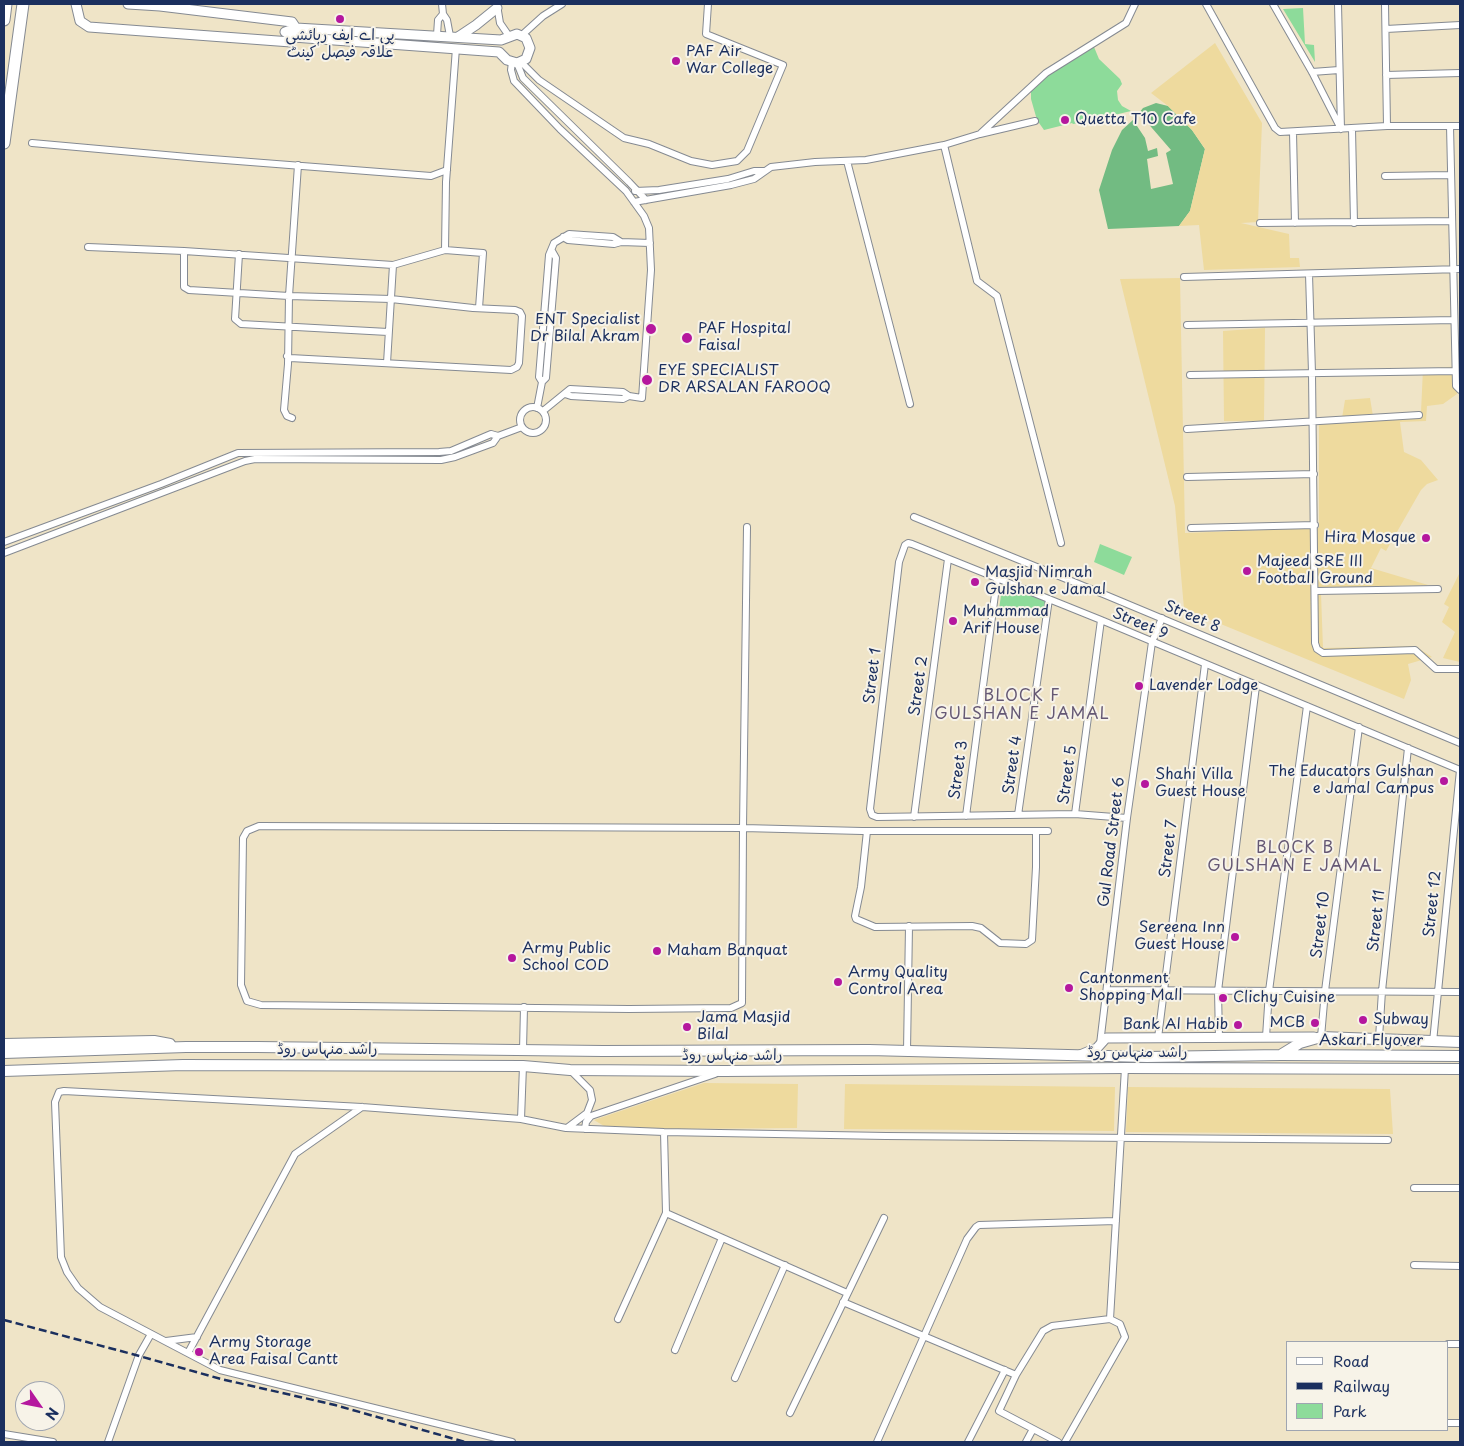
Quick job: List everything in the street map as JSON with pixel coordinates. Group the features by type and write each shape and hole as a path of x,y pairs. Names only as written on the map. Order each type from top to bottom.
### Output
{"highway":[{"path":"4,20 6,4"},
{"path":"4,143 23,4"}],"main road":[{"path":"1281,1055 1300,1043 1320,1037 1460,1042"},
{"path":"4,1044 154,1040 186,1047"},
{"name":"راشد منہاس روڈ","path":"4,1053 186,1047 907,1051 1147,1057 1281,1055"},
{"name":"Askari Flyover","path":"1281,1055 1460,1056"},
{"path":"1211,1056 1212,1060 1216,1062 1255,1064 1271,1069"},
{"path":"1147,1057 1196,1063 1203,1068"},
{"name":"راشد منہاس روڈ","path":"4,1071 183,1065 523,1066 570,1070 724,1071 1125,1068 1460,1070"}],"street":[{"path":"76,4 80,21 88,27 291,42 295,32 292,22 160,5 128,4"},
{"path":"442,4 443,14 454,36"},
{"path":"522,35 543,16 562,4"},
{"path":"295,32 406,45 499,52 517,62 539,80 624,138 649,144 691,161 712,165 738,161 747,151 783,65 706,34 708,4"},
{"path":"980,134 1046,73 1126,23 1135,4"},
{"path":"1206,4 1275,128 1280,132 1387,126 1460,126"},
{"path":"1273,4 1312,72 1340,129"},
{"path":"1338,4 1340,129"},
{"path":"1386,4 1387,126"},
{"path":"454,36 476,25 497,6"},
{"path":"497,6 500,23 509,36"},
{"path":"437,35 438,20 443,14"},
{"path":"1386,29 1460,25"},
{"path":"295,32 437,35 500,40 517,34 522,35 526,38 530,48 528,55 517,62 511,70 514,81 560,129 626,191 647,222 651,270 642,398 629,396 623,399 565,394 540,409"},
{"path":"406,34 406,45"},
{"path":"444,250 447,170 456,48"},
{"path":"517,62 523,78 646,200"},
{"path":"1312,72 1339,70"},
{"path":"1386,75 1460,73"},
{"path":"634,202 754,180 771,167 815,162 866,160 944,145 1034,121"},
{"path":"1450,126 1456,386 1460,390"},
{"path":"1352,128 1354,223"},
{"path":"1293,132 1295,223"},
{"path":"32,143 431,176 447,170"},
{"path":"944,145 977,281 997,296 1061,543"},
{"path":"847,161 910,404"},
{"path":"292,418 287,416 284,410 291,257 298,165"},
{"path":"626,191 669,189 728,180 764,171"},
{"path":"1385,176 1450,175"},
{"path":"1260,223 1452,221"},
{"path":"540,409 542,382 546,378 556,258 552,251 554,243 563,237 568,240 614,244 621,242 650,243"},
{"path":"88,247 184,250 393,265 444,250 482,253 479,308"},
{"path":"184,250 184,287 189,290 289,296 390,299 515,310 520,312 522,320 519,363 515,369 511,370 290,358 287,356"},
{"path":"239,254 236,321 241,324 388,332"},
{"path":"386,363 393,265"},
{"path":"1184,277 1460,270"},
{"path":"1309,274 1315,525 1315,643 1317,649 1323,653 1415,650 1436,669 1460,669"},
{"path":"1187,325 1454,320"},
{"path":"1190,375 1456,372"},
{"path":"531,407 540,409 546,416 546,423 543,428 538,432 526,431 522,427 520,420 522,414 531,407"},
{"path":"1187,429 1419,416"},
{"path":"4,542 245,461 255,459 441,460 493,443 498,436 522,427"},
{"path":"1187,477 1314,474"},
{"path":"4,553 162,488"},
{"name":"Street 8","path":"914,517 1460,742"},
{"path":"1191,528 1315,525"},
{"path":"747,527 743,828 742,1003 731,1008 261,1005 247,1001 241,985 243,838 247,831 259,826 743,828 1048,832"},
{"name":"Street 9","path":"908,543 1101,620 1256,686 1460,769"},
{"name":"Street 1","path":"908,543 905,545 900,562 870,809 872,815 877,817 914,817"},
{"name":"Street 2","path":"914,817 948,559"},
{"name":"Street 3","path":"966,816 997,579"},
{"path":"1316,591 1438,589"},
{"name":"Street 4","path":"1018,815 1049,599"},
{"name":"Gul Road Street 6","path":"1100,1045 1127,818 1152,642 1162,618"},
{"name":"Street 5","path":"1075,814 1101,620"},
{"name":"Street 7","path":"1158,1038 1205,664"},
{"path":"1219,1038 1218,991 1256,686"},
{"path":"1266,1037 1270,991 1307,706"},
{"name":"Street 10","path":"1320,1037 1359,727"},
{"name":"Street 11","path":"1379,1038 1382,991 1408,748"},
{"name":"Street 12","path":"1433,1042 1460,769"},
{"path":"914,817 1075,814 1127,818"},
{"path":"1454,826 1460,831"},
{"path":"867,831 862,886 855,916 856,919 875,927 972,926 981,928 1000,943 1026,944 1032,940 1036,832"},
{"path":"907,1051 909,926"},
{"path":"1107,990 1460,992"},
{"path":"523,1050 524,1007"},
{"path":"1080,1055 1100,1045 1106,1038 1320,1037"},
{"path":"521,1119 523,1066"},
{"path":"1110,1319 1125,1068"},
{"path":"566,1128 587,1113 592,1100 590,1090 570,1070"},
{"path":"585,1129 586,1122 591,1116 724,1071"},
{"path":"512,1442 220,1370 100,1307 78,1288 67,1272 61,1256 55,1102 59,1092 64,1090 362,1107 521,1119 566,1128 664,1132 1388,1140"},
{"path":"188,1353 295,1154 362,1107"},
{"path":"618,1319 666,1213 664,1132"},
{"path":"1414,1188 1460,1188"},
{"path":"666,1213 847,1293"},
{"path":"790,1414 884,1218"},
{"path":"877,1442 972,1231 979,1225 1116,1221"},
{"path":"675,1350 722,1238"},
{"path":"1414,1265 1460,1266"},
{"path":"735,1378 785,1266"},
{"path":"843,1302 1016,1375"},
{"path":"1058,1442 999,1411 1016,1375 1043,1330 1052,1326 1110,1319 1120,1324 1125,1337 1065,1442"},
{"path":"108,1442 139,1355 151,1334"},
{"path":"165,1341 197,1337"},
{"path":"968,1442 1005,1370"},
{"path":"1026,1442 1033,1429"},
{"path":"4,1434 53,1442"}],"green space":[{"path":"1303,8 1305,44 1314,45 1315,62 1283,9"},
{"path":"1094,47 1099,59 1120,79 1122,84 1117,91 1118,100 1122,106 1131,111 1110,116 1100,115 1095,121 1072,123 1044,130 1037,120 1031,99 1031,90 1047,76"},
{"path":"1156,103 1168,106 1192,130 1205,149 1190,211 1179,226 1108,229 1099,190 1112,150 1122,130 1133,120 1145,138 1148,151 1157,148 1158,156 1147,159 1151,189 1173,184 1166,153 1171,150 1139,113 1143,108"},
{"path":"1100,544 1132,557 1124,575 1094,562"},
{"path":"1003,582 1049,599 1046,619 999,609"}],"sand":[{"path":"1215,43 1262,123 1258,222 1241,223 1289,234 1290,258 1299,258 1300,267 1204,270 1199,225 1179,226 1190,211 1205,149 1192,130 1168,106 1151,93"},
{"path":"1180,278 1185,533 1319,528 1319,417 1342,418 1345,400 1370,398 1373,416 1421,412 1423,369 1460,366 1460,388 1457,394 1443,404 1427,406 1426,421 1400,422 1404,452 1421,460 1438,480 1427,484 1421,490 1386,551 1381,548 1371,568 1428,585 1350,587 1321,594 1323,648 1415,646 1432,657 1408,664 1411,680 1404,699 1184,609 1175,506 1120,279"},
{"path":"1265,328 1264,421 1224,421 1223,331"},
{"path":"1460,572 1460,662 1443,658 1455,632 1442,622 1449,607 1444,604"},
{"path":"704,1083 798,1084 797,1128 659,1129 604,1126 594,1120"},
{"path":"845,1084 1115,1087 1114,1131 844,1129"},
{"path":"1128,1087 1390,1089 1393,1134 1126,1132"}],"railway":[{"path":"4,1320 221,1379 335,1405 465,1442"}],"place":[{"name":"پی اے ایف رہائشی علاقہ فیصل کینٹ","path":"340,19"},
{"name":"PAF Air War College","path":"676,61"},
{"name":"Quetta T10 Cafe","path":"1065,120"},
{"name":"ENT Specialist Dr Bilal Akram","path":"651,329"},
{"name":"PAF Hospital Faisal","path":"687,338"},
{"name":"EYE SPECIALIST DR ARSALAN FAROOQ","path":"647,380"},
{"name":"Hira Mosque","path":"1426,538"},
{"name":"Majeed SRE III Football Ground","path":"1247,571"},
{"name":"Masjid Nimrah Gulshan e Jamal","path":"975,582"},
{"name":"Muhammad Arif House","path":"953,621"},
{"name":"Lavender Lodge","path":"1139,686"},
{"name":"The Educators Gulshan e Jamal Campus","path":"1444,781"},
{"name":"Shahi Villa Guest House","path":"1145,784"},
{"name":"Sereena Inn Guest House","path":"1235,937"},
{"name":"Maham Banquat","path":"657,951"},
{"name":"Army Public School COD","path":"512,958"},
{"name":"Army Quality Control Area","path":"838,982"},
{"name":"Cantonment Shopping Mall","path":"1069,988"},
{"name":"Clichy Cuisine","path":"1223,998"},
{"name":"Subway","path":"1363,1020"},
{"name":"MCB","path":"1315,1023"},
{"name":"Bank Al Habib","path":"1238,1025"},
{"name":"Jama Masjid Bilal","path":"687,1027"},
{"name":"Army Storage Area Faisal Cantt","path":"199,1352"}],"district":[{"name":"BLOCK F GULSHAN E JAMAL","path":"1022,706"},
{"name":"BLOCK B GULSHAN E JAMAL","path":"1295,858"}]}
